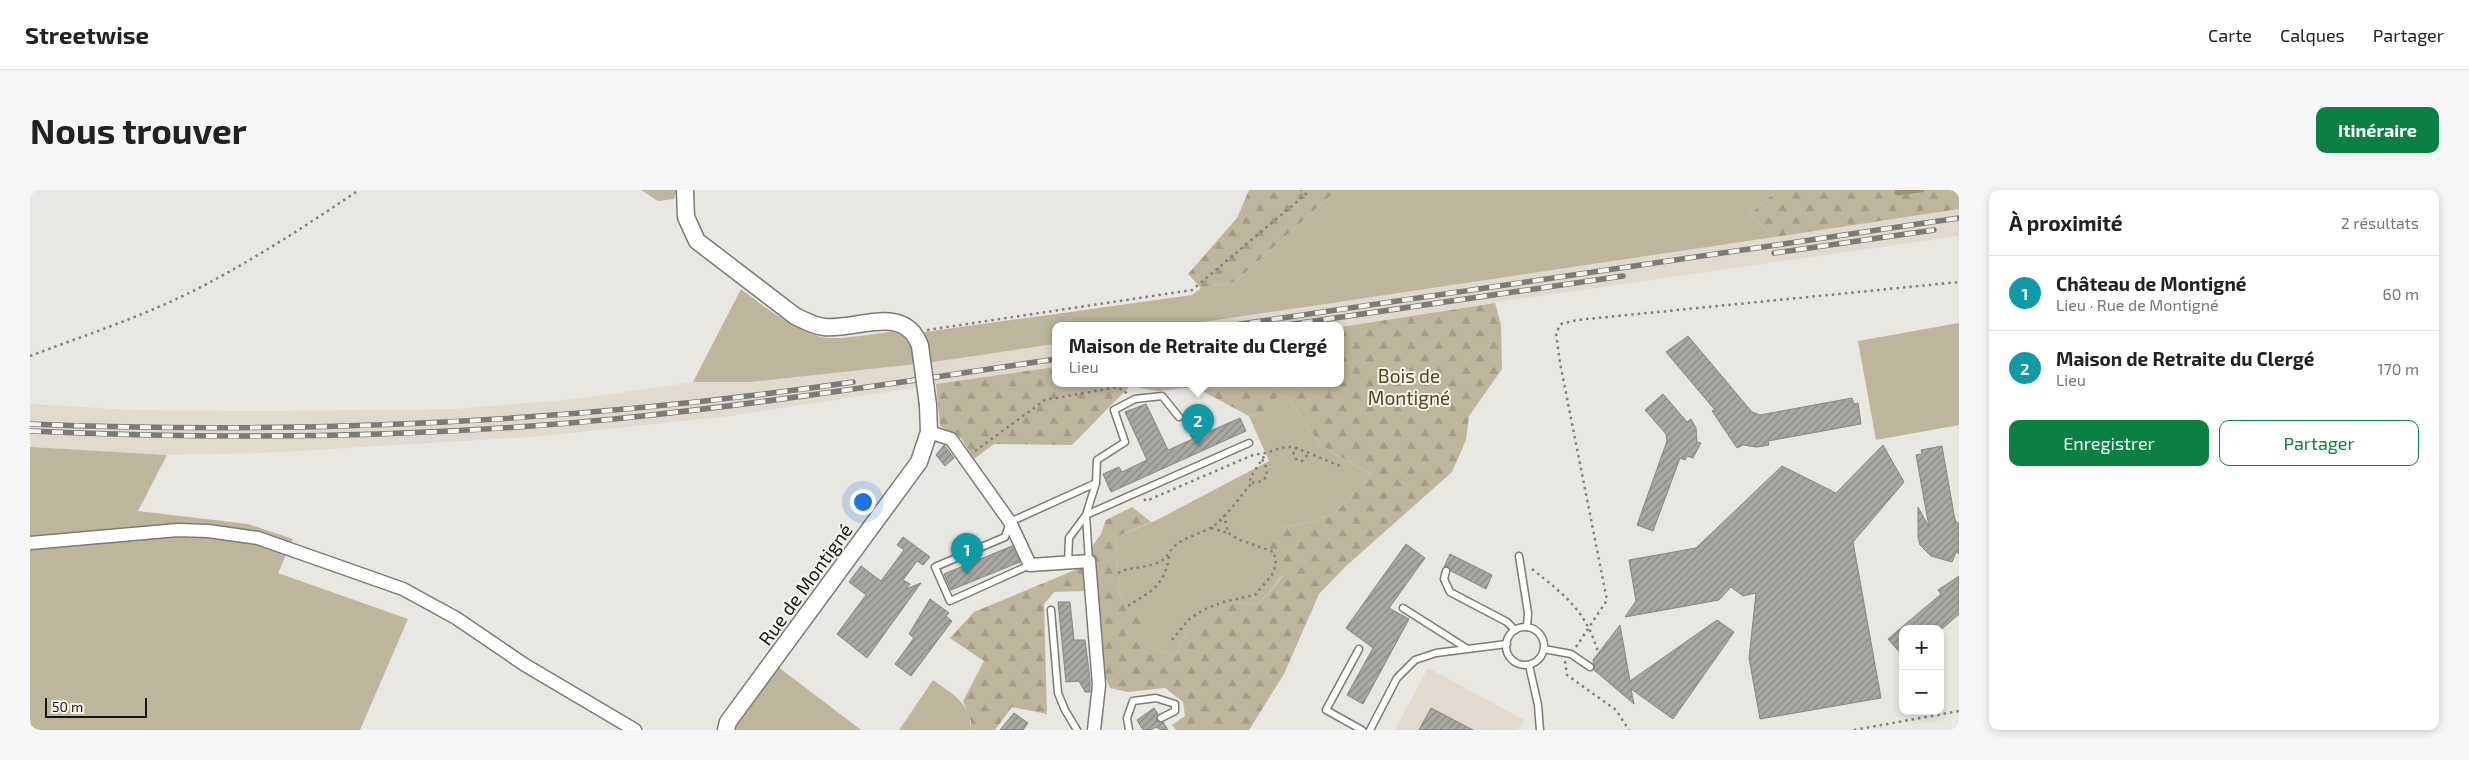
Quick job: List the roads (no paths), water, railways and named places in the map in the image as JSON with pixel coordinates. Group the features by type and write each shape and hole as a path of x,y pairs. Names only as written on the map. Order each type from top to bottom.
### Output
{"street":[{"name":"Rue de Montigné","path":"686,190 686,217 697,241 795,316 824,327 903,323 917,339 928,405 929,432 919,462 728,722 726,730"},
{"path":"929,432 951,439 1010,522 1030,565 1089,561 1099,685 1094,730"},
{"path":"30,543 178,530 258,538 403,589 456,618 525,666 635,730"}],"lane":[{"path":"1068,563 1068,538 1086,515 1096,483 1097,460 1125,442 1114,410 1135,399 1162,396 1179,417"},
{"path":"1086,515 1249,443"},
{"path":"1030,565 950,601 936,567 1005,537 1010,522 1096,483"},
{"path":"1086,515 1089,561"},
{"path":"1519,556 1528,613 1527,627"},
{"path":"1446,571 1444,579 1450,592 1507,622 1514,630"},
{"path":"1403,608 1466,648"},
{"path":"1051,610 1058,693 1065,710 1077,730"},
{"path":"1527,627 1533,628 1542,637 1544,649 1536,662 1523,665 1512,660 1507,644 1514,630 1527,627"},
{"path":"1370,730 1397,678 1414,660 1436,652 1507,644"},
{"path":"1359,649 1326,710 1362,730"},
{"path":"1544,649 1571,654 1590,667"},
{"path":"1529,664 1538,705 1540,730"},
{"path":"1129,730 1127,718 1133,701 1156,698 1175,704 1175,711 1161,718"}],"waterway":[{"path":"1898,190 1897,193 1922,190"}],"railway":[{"path":"1255,322 1959,218"},
{"path":"1774,253 1934,230"},
{"path":"1307,322 1623,276"},
{"path":"30,431 176,436 322,436 395,434 541,425 614,419 835,392 1052,360"},
{"path":"30,424 237,428 443,422 648,407 751,396 853,382"}],"place":[{"name":"Maison de Retraite du Clergé","path":"1198,445"},
{"name":"Château de Montigné","path":"967,574"}],"park label":[{"name":"Bois de Montigné","path":"1409,386"}]}
